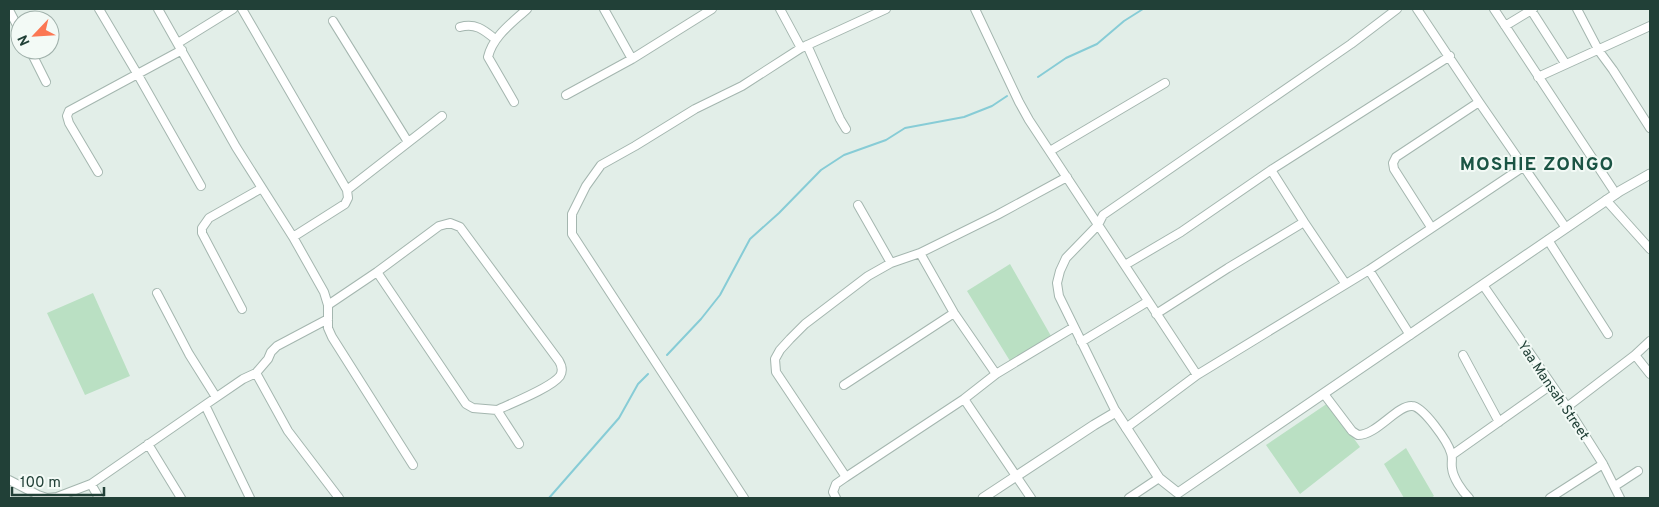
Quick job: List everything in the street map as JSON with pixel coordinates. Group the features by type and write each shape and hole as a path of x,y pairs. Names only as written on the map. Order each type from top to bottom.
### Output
{"street":[{"path":"99,9 201,186"},
{"path":"158,9 236,147 293,237 324,292 328,305 328,328 332,337 413,465"},
{"path":"98,172 69,123 67,116 69,111 138,75 233,9"},
{"path":"242,9 347,190 348,198 345,204 293,237"},
{"path":"514,102 488,56 495,39 527,9"},
{"path":"604,9 632,59"},
{"path":"566,94 632,59 712,9"},
{"path":"780,9 804,47 846,129"},
{"path":"744,498 572,234 572,214 586,186 601,165 695,110 742,86 804,47 886,9"},
{"path":"975,9 1019,102 1147,302 1197,375"},
{"path":"1397,9 1351,44 1103,215 1098,225 1066,258 1058,277 1059,296 1081,342 1126,428 1159,478 1180,496 1324,394 1606,200 1650,174"},
{"path":"1417,9 1566,228"},
{"path":"1494,9 1616,194"},
{"path":"1505,26 1532,9 1565,63"},
{"path":"1577,9 1599,51 1650,128"},
{"path":"333,21 408,142"},
{"path":"460,27 468,25 479,27 495,39"},
{"path":"1538,77 1565,63 1599,51 1650,26"},
{"path":"1125,265 1181,232 1271,170 1450,56"},
{"path":"35,60 46,82"},
{"path":"1050,151 1165,83"},
{"path":"1431,227 1394,169 1393,163 1396,156 1479,102"},
{"path":"347,190 442,116"},
{"path":"1126,428 1197,375 1368,270 1523,167"},
{"path":"1271,170 1345,283"},
{"path":"846,477 776,372 775,359 780,350 805,324 868,276 891,262 920,252 997,215 1067,177"},
{"path":"242,309 202,233 202,228 209,218 262,188"},
{"path":"1606,200 1650,249"},
{"path":"858,205 891,262"},
{"path":"1156,314 1304,222"},
{"path":"328,305 377,272 439,226 450,223 460,227 559,361 562,366 560,376 522,399 497,410 473,408 466,404 377,272"},
{"path":"1548,240 1608,334"},
{"path":"920,252 954,313 996,374"},
{"path":"1368,270 1410,335"},
{"name":"Yaa Mansah Street","path":"1484,285 1567,407 1603,464 1620,498"},
{"path":"157,293 189,354 216,398"},
{"path":"1081,342 1147,302"},
{"path":"844,385 954,313"},
{"path":"9,480 47,498 57,497 91,484 204,405 256,372 277,346 328,319"},
{"path":"836,498 833,492 836,484 964,400 996,374 1074,327"},
{"path":"1567,407 1635,355 1650,341"},
{"path":"1635,355 1650,374"},
{"path":"1463,356 1499,422"},
{"path":"256,372 288,432 339,498"},
{"path":"1452,454 1551,385"},
{"path":"1324,394 1352,431 1358,435 1370,432 1405,408 1412,406 1419,408 1438,431 1452,454 1452,469 1467,498"},
{"path":"964,400 1031,498"},
{"path":"204,405 250,498"},
{"path":"497,410 518,444"},
{"path":"983,498 1116,412"},
{"path":"148,444 180,498"},
{"path":"1550,498 1603,464"},
{"path":"1614,486 1638,471"},
{"path":"1129,498 1159,478"},
{"path":"91,484 99,498"}],"green space":[{"path":"1010,264 1051,336 1010,361 967,291"},
{"path":"93,293 130,376 85,395 47,313"},
{"path":"1328,403 1360,447 1300,494 1266,445"},
{"path":"1406,448 1434,496 1431,498 1404,498 1384,464"}],"waterway":[{"path":"1038,77 1066,58 1097,44 1124,21 1143,9"},
{"path":"667,355 701,319 720,295 750,239 779,213 821,170 844,155 886,140 905,128 964,117 992,106 1007,96"},
{"path":"549,498 619,418 638,384 648,374"}],"district":[{"name":"MOSHIE ZONGO","path":"1537,163"}]}
